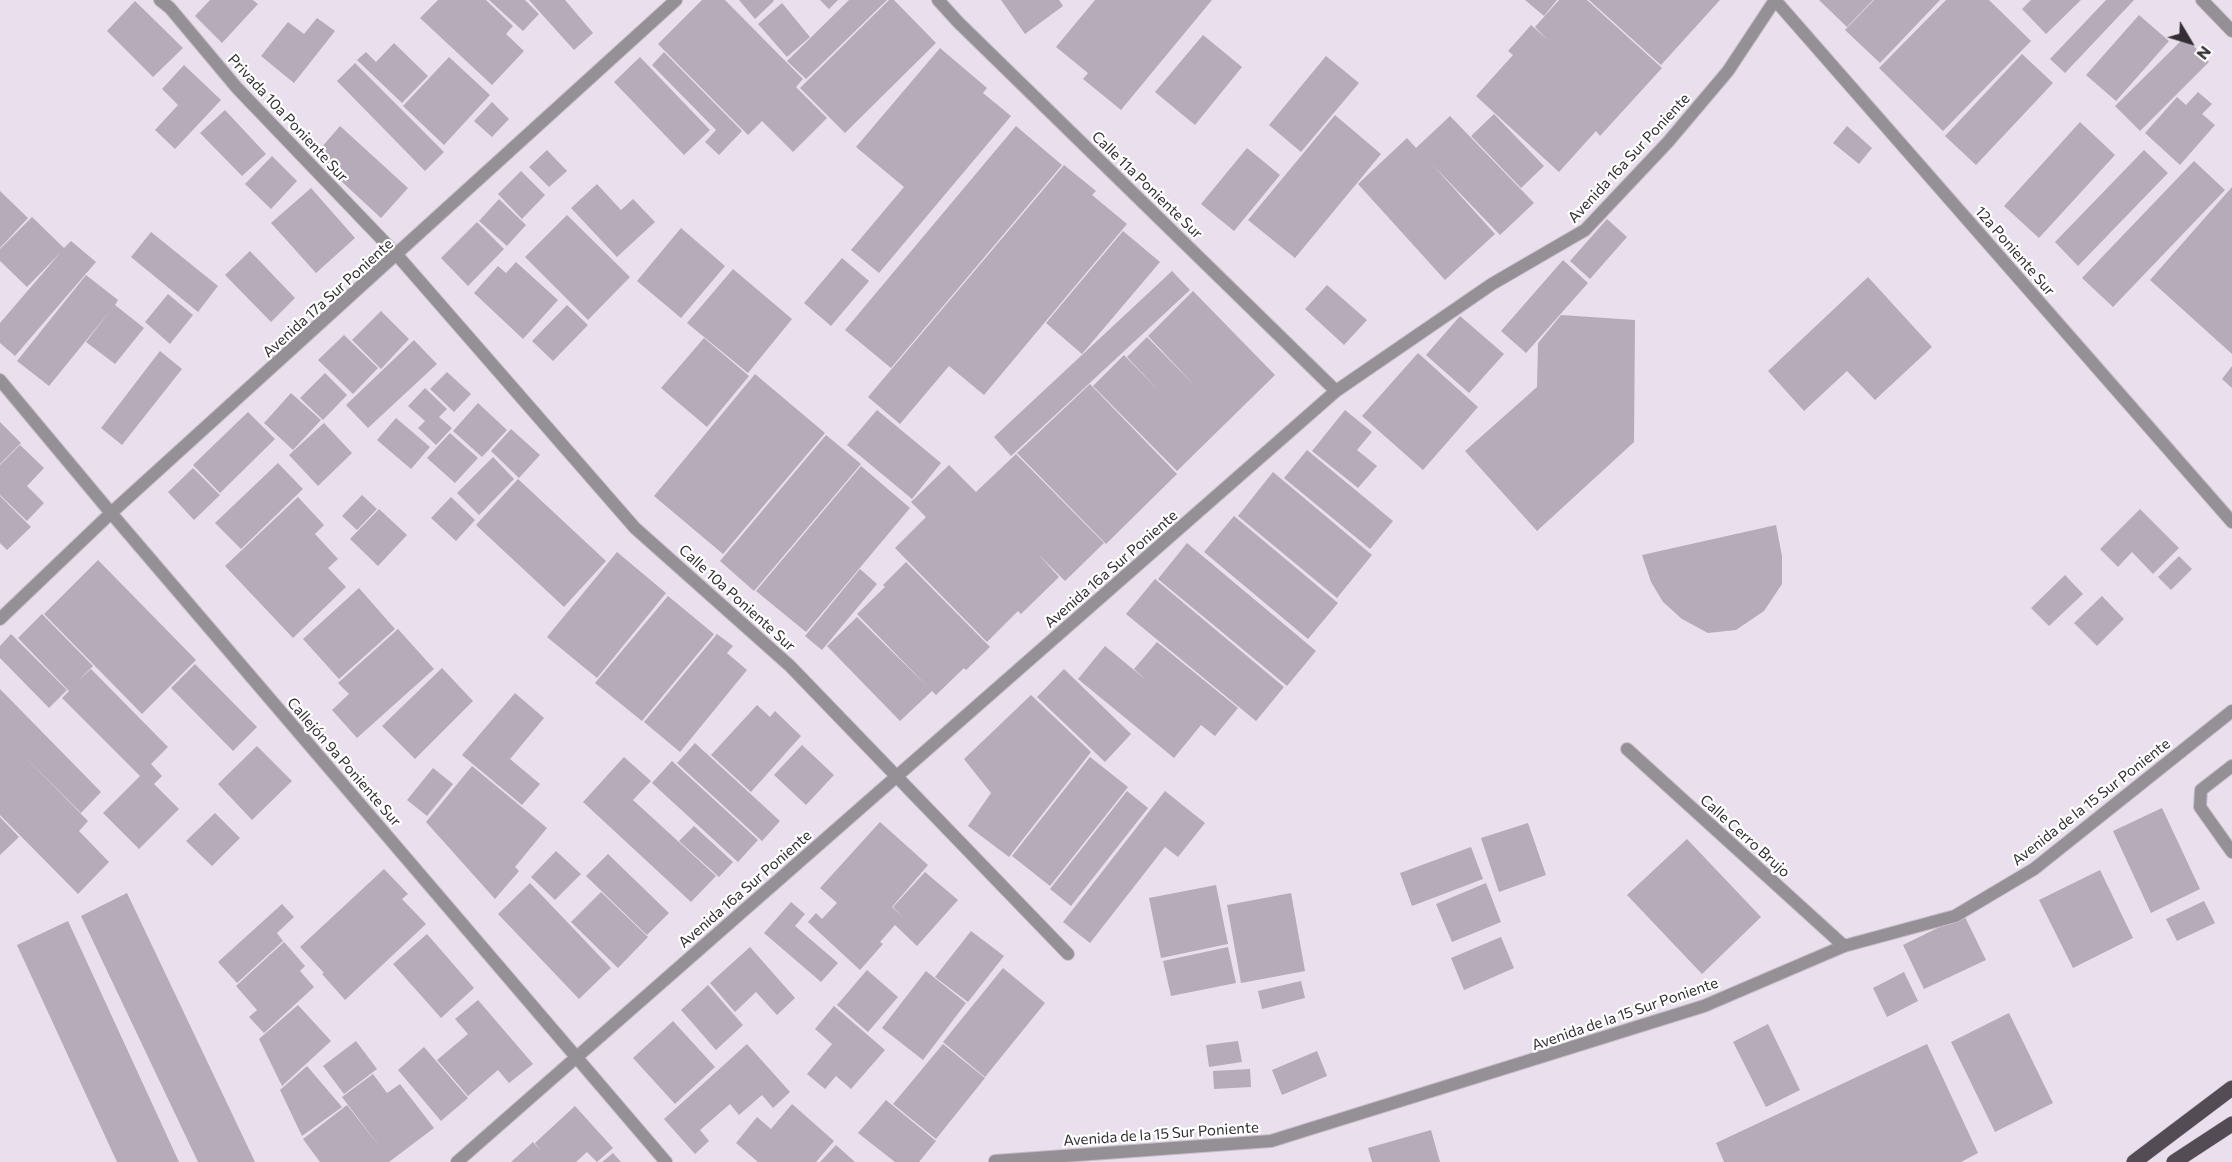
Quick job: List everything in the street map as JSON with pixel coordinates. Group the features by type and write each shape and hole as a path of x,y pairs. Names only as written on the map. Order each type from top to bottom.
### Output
{"main road":[{"path":"2134,1162 2232,1088"},
{"path":"2174,1162 2232,1124"}],"street":[{"name":"Privada 10a Poniente Sur","path":"160,0 170,8 237,88 397,255"},
{"name":"Avenida 17a Sur Poniente","path":"0,619 111,513 676,0"},
{"name":"Calle 11a Poniente Sur","path":"938,0 1336,391"},
{"name":"Avenida 16a Sur Poniente","path":"457,1162 1336,391 1492,284 1585,230 1668,142 1728,71 1775,0"},
{"name":"12a Poniente Sur","path":"1775,0 2232,522"},
{"path":"2202,0 2232,31"},
{"name":"Calle 10a Poniente Sur","path":"397,255 635,528 790,666 1068,954"},
{"name":"Callejón 9a Poniente Sur","path":"0,380 666,1162"},
{"name":"Avenida de la 15 Sur Poniente","path":"995,1161 1271,1141 1704,1006 1844,946 1955,916 2034,869 2232,711"},
{"name":"Calle Cerro Brujo","path":"1627,749 1844,946"},
{"path":"2232,766 2201,790 2200,807 2232,852"}],"building":[{"path":"210,0 253,0 258,4 222,43 195,16"},
{"path":"438,0 486,0 513,26 506,34 524,51 492,85 420,18"},
{"path":"489,0 525,0 539,14 523,31"},
{"path":"529,0 565,0 593,33 574,50"},
{"path":"702,0 725,0 803,79 796,87 827,118 793,152 762,121 748,135 658,44"},
{"path":"739,0 773,0 774,1 755,19"},
{"path":"820,0 838,0 829,9"},
{"path":"849,0 887,0 806,79 787,61"},
{"path":"889,0 894,0 936,43 845,133 800,88"},
{"path":"1001,0 1059,0 1063,6 1025,34"},
{"path":"1095,0 1212,0 1121,110 1083,79 1088,73 1056,47"},
{"path":"1525,0 1557,0 1544,16"},
{"path":"1559,0 1587,0 1662,68 1600,136 1596,131 1559,172 1476,96 1513,55 1508,51 1531,25 1548,40 1535,27"},
{"path":"1589,0 1720,0 1661,65"},
{"path":"1819,0 1873,0 1847,27"},
{"path":"1874,0 1940,0 1880,63 1845,30"},
{"path":"1946,0 1989,0 2031,41 1943,131 1879,68"},
{"path":"2031,0 2081,0 2046,34 2022,9"},
{"path":"2106,0 2134,0 2065,73 2050,59"},
{"path":"135,1 183,48 153,77 107,31"},
{"path":"782,3 810,37 787,57 758,24"},
{"path":"2139,15 2169,41 2116,101 2086,75"},
{"path":"317,18 335,31 294,83 261,56 288,22 304,34"},
{"path":"1203,35 1242,67 1195,125 1155,92"},
{"path":"2185,37 2209,62 2140,131 2115,106"},
{"path":"394,43 428,76 402,103 357,60 366,52 376,62"},
{"path":"940,48 987,88 983,93 1011,116 879,273 851,250 904,187 856,147"},
{"path":"664,52 742,131 719,155 705,142 716,130 652,65"},
{"path":"2022,54 2053,83 1976,165 1945,136"},
{"path":"1326,56 1359,83 1301,152 1269,125"},
{"path":"449,57 490,95 444,145 403,106"},
{"path":"640,57 710,130 684,155 614,82"},
{"path":"355,63 444,152 425,171 337,81"},
{"path":"184,65 221,100 175,149 155,130 178,105 162,89"},
{"path":"2198,92 2212,104 2202,114 2215,125 2180,165 2145,133 2177,97 2186,105"},
{"path":"492,102 509,119 492,137 474,121"},
{"path":"225,110 266,154 242,176 200,133"},
{"path":"1494,114 1544,166 1521,188 1471,136"},
{"path":"1335,115 1381,154 1295,258 1248,220"},
{"path":"1450,116 1534,203 1500,235 1431,163 1495,234 1445,280 1358,184 1407,138 1416,148"},
{"path":"2080,122 2115,155 2039,238 2004,206"},
{"path":"340,126 408,188 381,218 314,156"},
{"path":"1016,126 1062,165 891,368 845,330"},
{"path":"1847,126 1872,148 1859,164 1833,143"},
{"path":"1247,148 1280,175 1234,231 1201,204"},
{"path":"547,150 567,171 549,187 529,167"},
{"path":"2144,150 2168,173 2078,266 2055,242"},
{"path":"272,156 297,181 271,209 245,184"},
{"path":"2194,161 2225,190 2113,307 2082,278"},
{"path":"1064,165 1096,191 1092,195 1127,224 984,395 949,366 900,424 868,397"},
{"path":"521,171 545,195 522,219 498,194"},
{"path":"597,184 621,210 633,199 655,222 617,257 571,208"},
{"path":"2232,187 2232,354 2150,280"},
{"path":"311,188 355,238 316,273 271,223"},
{"path":"0,191 28,218 0,248"},
{"path":"499,199 526,225 507,246 479,221"},
{"path":"567,215 630,277 588,320 525,257"},
{"path":"32,217 64,248 71,241 96,262 15,356 0,343 0,323 61,252 27,287 0,261 0,249"},
{"path":"1607,219 1627,237 1590,279 1570,261"},
{"path":"477,222 504,249 468,286 441,258"},
{"path":"681,228 725,266 681,318 637,281"},
{"path":"1123,231 1160,262 1082,354 1046,323"},
{"path":"151,232 218,286 198,312 131,257"},
{"path":"250,251 295,298 271,322 225,275"},
{"path":"842,258 869,281 831,326 804,303"},
{"path":"1563,260 1588,283 1526,353 1501,331"},
{"path":"516,262 558,300 523,339 474,293 498,266 506,273"},
{"path":"733,269 792,319 748,373 687,323"},
{"path":"1172,271 1190,290 1011,456 994,437"},
{"path":"86,275 118,300 115,305 144,328 115,364 86,342 110,311 49,386 17,361"},
{"path":"1868,277 1932,347 1875,400 1847,371 1804,411 1768,371"},
{"path":"1327,285 1367,320 1344,345 1305,309"},
{"path":"1193,291 1275,375 1177,471 1093,386 1124,355 1162,394 1127,357 1147,337 1198,389 1148,336"},
{"path":"168,294 193,315 170,344 145,322"},
{"path":"567,305 588,325 553,361 532,341"},
{"path":"381,311 409,339 381,369 352,340"},
{"path":"1561,315 1635,320 1634,442 1537,531 1465,451 1537,387 1538,343"},
{"path":"1460,316 1504,354 1469,393 1426,355"},
{"path":"344,335 378,368 353,394 318,360"},
{"path":"704,338 749,376 707,427 661,388"},
{"path":"414,340 437,364 368,428 346,405"},
{"path":"160,351 182,369 122,445 101,428"},
{"path":"1418,353 1478,407 1423,470 1362,416"},
{"path":"2232,366 2232,388 2222,379"},
{"path":"447,372 471,394 454,412 430,389"},
{"path":"325,373 347,395 323,420 300,398"},
{"path":"755,374 825,433 723,554 654,496"},
{"path":"1090,384 1177,474 1106,544 1017,453"},
{"path":"425,388 447,409 439,417 452,428 436,445 418,428 425,421 408,406"},
{"path":"291,393 321,420 293,450 264,423"},
{"path":"478,403 507,430 482,457 453,431"},
{"path":"877,410 941,463 912,499 847,445"},
{"path":"1345,410 1372,432 1357,450 1377,466 1358,488 1312,451"},
{"path":"248,412 275,439 220,493 193,465"},
{"path":"396,418 430,447 411,469 377,440"},
{"path":"0,422 21,443 0,464"},
{"path":"324,423 352,453 318,486 289,455"},
{"path":"511,429 540,455 519,478 491,451"},
{"path":"450,433 478,458 455,483 427,458"},
{"path":"826,435 861,464 754,591 720,561"},
{"path":"20,445 44,468 27,486 44,503 27,521 0,495 0,465"},
{"path":"1307,450 1393,521 1370,549 1284,478"},
{"path":"1016,454 1104,543 1065,581 1038,554 1059,577 1021,614 1018,611 987,642 895,548 926,517 911,502 949,465 976,492"},
{"path":"493,457 514,479 479,515 457,493"},
{"path":"278,463 303,489 241,549 215,523"},
{"path":"861,466 910,508 806,632 756,591"},
{"path":"193,468 220,495 194,520 168,492"},
{"path":"1273,472 1372,555 1337,598 1238,516"},
{"path":"518,479 606,561 564,607 476,525"},
{"path":"362,495 377,509 357,530 342,516"},
{"path":"0,496 31,527 7,550 0,543"},
{"path":"298,497 324,525 315,534 338,559 328,568 346,587 293,638 225,566"},
{"path":"451,497 475,520 456,541 431,518"},
{"path":"379,509 407,535 378,566 350,539"},
{"path":"2140,509 2179,548 2153,574 2132,552 2118,567 2100,549"},
{"path":"1234,516 1338,603 1308,639 1204,552"},
{"path":"1776,525 1782,556 1782,584 1764,611 1736,630 1708,633 1682,619 1663,602 1651,582 1642,555"},
{"path":"1187,543 1316,651 1287,686 1158,579"},
{"path":"617,552 666,593 597,678 547,637"},
{"path":"2179,556 2192,569 2171,590 2158,577"},
{"path":"98,560 196,660 142,714 44,614"},
{"path":"906,562 990,647 936,695 932,691 900,721 827,646 857,617 927,686 857,614 885,587 883,585"},
{"path":"860,569 877,584 822,650 805,636"},
{"path":"2065,575 2083,594 2049,626 2031,608"},
{"path":"1155,579 1284,687 1256,721 1126,614"},
{"path":"359,588 395,629 339,679 303,639"},
{"path":"668,596 714,634 642,721 595,683"},
{"path":"2102,596 2124,619 2097,646 2074,623"},
{"path":"42,614 93,666 76,683 91,669 168,747 151,764 162,776 154,784 179,809 139,849 103,813 140,776 62,698 69,691 18,638"},
{"path":"398,629 434,669 357,738 332,710 349,694 338,683"},
{"path":"11,634 67,690 49,708 0,658 0,646"},
{"path":"717,634 733,646 727,653 747,670 680,752 644,722"},
{"path":"1157,642 1238,708 1215,736 1201,725 1174,758 1078,679 1105,646 1146,680 1134,669"},
{"path":"195,664 257,727 233,751 171,688"},
{"path":"442,668 473,701 415,759 382,726"},
{"path":"1064,669 1131,734 1105,762 1037,697"},
{"path":"0,689 101,792 81,813 19,751 88,821 79,831 109,862 78,894 0,815"},
{"path":"515,693 544,718 510,759 540,784 522,805 462,755"},
{"path":"1031,695 1091,752 1009,857 968,826 991,793 964,759"},
{"path":"757,705 770,717 775,711 801,736 751,792 711,755"},
{"path":"695,743 780,821 762,841 677,763"},
{"path":"802,745 834,775 806,805 774,775"},
{"path":"257,746 292,781 252,820 218,784"},
{"path":"624,757 651,781 633,800 716,876 691,902 583,802"},
{"path":"1090,757 1128,787 1050,886 1012,856"},
{"path":"672,761 758,840 738,862 652,783"},
{"path":"472,766 547,828 515,867 519,871 495,899 426,822"},
{"path":"433,768 453,784 427,816 407,800"},
{"path":"1127,791 1148,808 1071,906 1050,889"},
{"path":"1165,791 1205,823 1178,857 1165,847 1090,943 1063,922"},
{"path":"2162,808 2200,889 2151,913 2113,831"},
{"path":"215,813 240,838 212,866 186,841"},
{"path":"0,817 19,837 0,855"},
{"path":"880,822 928,865 892,907 903,917 893,907 925,872 958,900 917,946 895,925 880,942 883,944 860,970 808,922 816,913 822,919 837,903 820,888"},
{"path":"1528,823 1546,875 1499,892 1481,838"},
{"path":"694,826 733,862 719,877 679,841"},
{"path":"1687,839 1761,917 1702,974 1627,895"},
{"path":"1471,847 1483,879 1412,906 1400,873"},
{"path":"556,851 581,874 555,900 531,877"},
{"path":"608,854 669,913 647,935 586,876"},
{"path":"384,869 408,894 402,899 426,924 345,1000 300,947"},
{"path":"2100,870 2133,938 2073,968 2039,900"},
{"path":"530,883 611,968 579,999 498,914"},
{"path":"1486,883 1501,922 1452,942 1436,904"},
{"path":"1216,885 1228,944 1161,958 1149,898"},
{"path":"601,892 648,937 618,968 571,922"},
{"path":"127,893 255,1162 198,1162 81,916"},
{"path":"1291,893 1305,971 1241,983 1227,905"},
{"path":"2204,901 2215,923 2177,941 2166,919"},
{"path":"791,902 805,914 795,926 838,963 821,982 764,933"},
{"path":"282,904 294,917 277,933 283,941 237,983 218,962"},
{"path":"1964,915 1986,960 1924,989 1903,945"},
{"path":"68,921 179,1162 117,1162 17,945"},
{"path":"971,931 1004,956 968,1002 935,977"},
{"path":"427,934 474,988 441,1018 393,964"},
{"path":"1501,937 1514,968 1464,990 1451,958"},
{"path":"284,942 305,966 300,971 314,987 264,1033 249,1017 257,1010 236,986"},
{"path":"750,947 795,998 777,1015 756,992 735,1012 710,983"},
{"path":"1228,947 1236,983 1171,996 1163,961"},
{"path":"1003,968 1045,1003 985,1077 943,1042"},
{"path":"867,970 898,997 868,1032 837,1005"},
{"path":"926,971 966,1003 923,1060 882,1028"},
{"path":"1904,972 1918,1001 1887,1017 1873,988"},
{"path":"1301,981 1305,998 1262,1009 1258,991"},
{"path":"708,985 743,1025 716,1050 681,1010"},
{"path":"478,1000 533,1064 509,1083 498,1070 468,1096 437,1060 468,1034 455,1019"},
{"path":"298,1005 331,1041 282,1086 259,1039"},
{"path":"834,1006 885,1050 851,1089 836,1076 825,1089 807,1074 832,1044 815,1029"},
{"path":"2009,1013 2053,1103 1995,1132 1951,1042"},
{"path":"673,1021 715,1067 675,1104 633,1058"},
{"path":"1768,1024 1800,1090 1766,1107 1733,1042"},
{"path":"356,1041 377,1069 344,1094 323,1066"},
{"path":"1238,1041 1242,1062 1209,1067 1206,1045"},
{"path":"747,1044 790,1092 773,1108 762,1095 739,1115 730,1104 700,1130 709,1141 695,1154 664,1119"},
{"path":"943,1044 985,1078 936,1139 893,1104"},
{"path":"1927,1044 1978,1153 1961,1162 1724,1162 1716,1143"},
{"path":"424,1047 468,1098 441,1121 398,1070"},
{"path":"1317,1051 1327,1076 1282,1095 1272,1070"},
{"path":"307,1066 342,1107 302,1136 280,1090"},
{"path":"1250,1069 1251,1087 1214,1089 1213,1071"},
{"path":"373,1074 387,1093 400,1084 434,1128 389,1162 320,1162 303,1139 347,1105 383,1151 342,1097"},
{"path":"886,1100 936,1141 919,1162 895,1162 858,1133"},
{"path":"792,1104 834,1141 816,1162 758,1162 736,1143 757,1117 771,1129"},
{"path":"575,1106 613,1148 597,1162 587,1152 576,1162 511,1162 533,1142 540,1150 535,1143"},
{"path":"1431,1130 1440,1162 1372,1162 1368,1148"},
{"path":"836,1145 855,1162 820,1162"},
{"path":"613,1153 621,1162 602,1162"}]}
